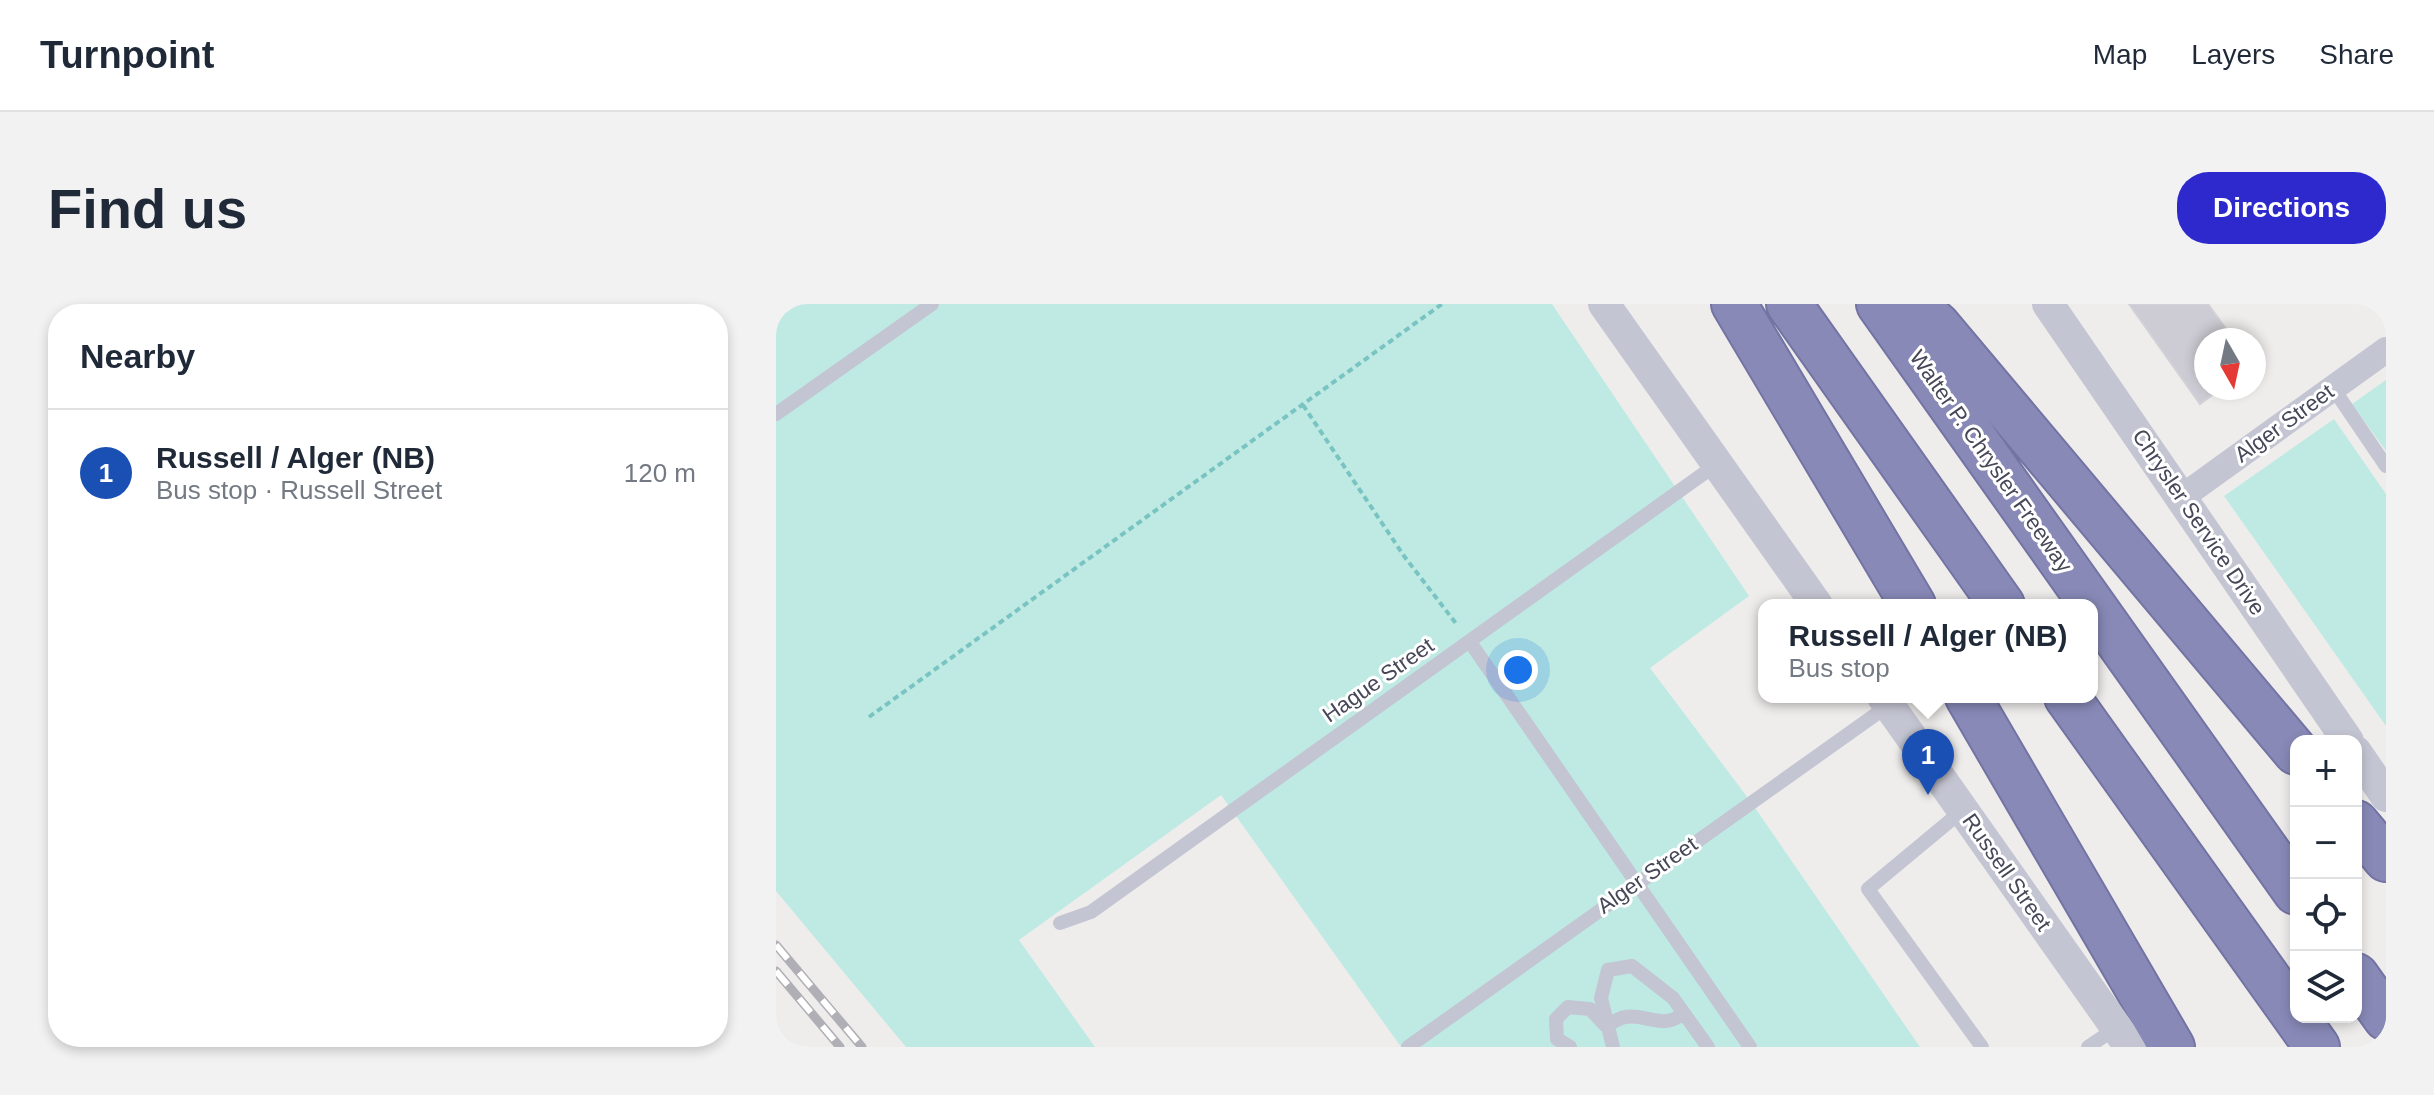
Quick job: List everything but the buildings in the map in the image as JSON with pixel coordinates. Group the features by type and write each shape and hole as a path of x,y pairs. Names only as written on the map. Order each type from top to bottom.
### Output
{"highway":[{"path":"1734,304 1909,599"},
{"path":"1789,304 1998,599"},
{"name":"Walter P. Chrysler Freeway","path":"1879,304 2088,599"},
{"path":"1913,304 1937,325 2290,745"},
{"name":"Walter P. Chrysler Freeway","path":"2098,613 2290,884"},
{"path":"1971,703 2172,1047"},
{"path":"2071,703 2317,1047"},
{"path":"2362,830 2386,859"},
{"path":"2362,984 2386,1018"}],"street":[{"path":"1604,304 1813,599"},
{"name":"Chrysler Service Drive","path":"2048,304 2344,735"},
{"name":"Alger Street","path":"2182,497 2386,350"},
{"name":"Russell Street","path":"1887,703 2123,1037"},
{"path":"2362,761 2386,796"}],"lane":[{"path":"776,414 932,304"},
{"path":"2333,388 2386,466"},
{"name":"Hague Street","path":"1060,923 1091,912 1717,464"},
{"path":"1470,642 1639,881 1750,1047"},
{"name":"Alger Street","path":"1408,1047 1883,703"},
{"path":"1963,810 1868,889 1982,1047"},
{"path":"1613,1047 1601,998 1608,970 1632,966 1673,998 1708,1047"},
{"path":"1570,1047 1557,1039 1556,1019 1568,1007 1590,1009 1606,1026"},
{"path":"1606,1026 1626,1017 1658,1022 1675,1020 1683,1013"},
{"path":"2088,1047 2123,1037"}],"path":[{"path":"869,717 1442,304"},
{"path":"1303,405 1404,556 1470,642"}],"shaded area":[{"path":"776,304 1552,304 1749,596 1650,668 1751,802 1920,1047 1401,1047 1221,795 1019,940 1095,1047 906,1047 776,891"},
{"path":"2386,380 2386,451 2352,404"},
{"path":"2334,419 2386,494 2386,726 2224,496"}],"railway":[{"path":"776,945 862,1047"},
{"path":"776,971 840,1047"}],"place":[{"name":"Russell / Alger (NB)","path":"1928,795"}]}
